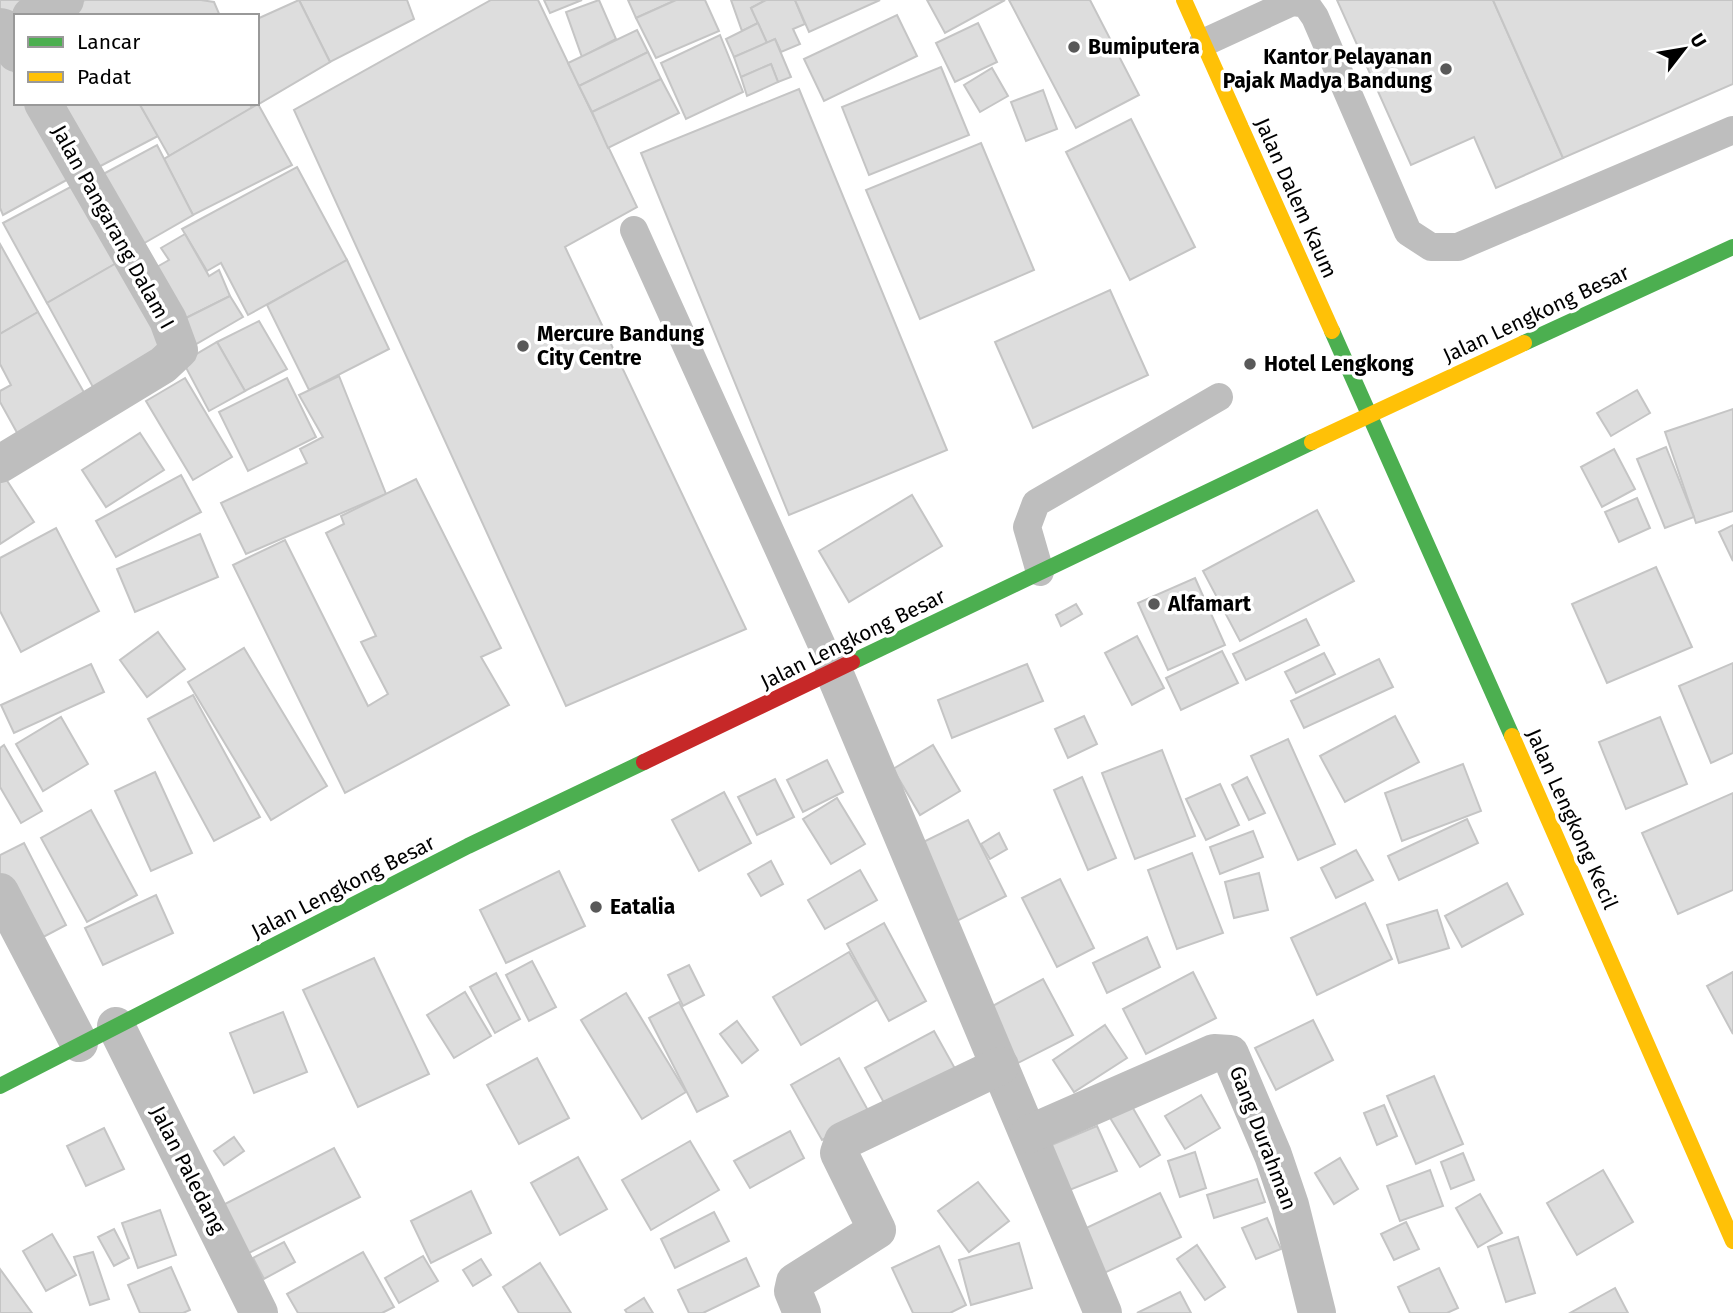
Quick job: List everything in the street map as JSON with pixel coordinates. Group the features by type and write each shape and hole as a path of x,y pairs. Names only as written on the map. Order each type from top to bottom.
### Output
{"street":[{"path":"40,14 65,0"},
{"name":"Jalan Dalem Kaum","path":"1184,0 1370,414"},
{"name":"Jalan Pangarang Dalam I","path":"0,464 163,365 179,350 168,320 44,105"},
{"name":"Jalan Lengkong Besar","path":"0,1086 79,1043 468,846 1370,414 1733,247"},
{"name":"Jalan Lengkong Kecil","path":"1370,414 1733,1241"},
{"path":"834,672 1103,1313"},
{"path":"0,892 79,1043"},
{"name":"Jalan Paledang","path":"116,1026 260,1313"},
{"name":"Gang Durahman","path":"1029,1134 1214,1053 1230,1054 1273,1155 1290,1205 1317,1313"},
{"path":"802,1313 793,1291 795,1282 877,1230 839,1153 843,1141 1000,1066"}],"lane":[{"path":"1203,43 1292,2 1306,4 1315,17 1408,232 1431,247 1458,247 1733,130"},
{"path":"634,230 809,610 834,672"},
{"path":"1041,572 1027,527 1036,503 1219,397"}],"building":[{"path":"0,0 42,0 0,19"},
{"path":"85,0 201,0 214,2 219,14 55,14"},
{"path":"299,0 407,0 414,19 330,62"},
{"path":"299,0 330,62 259,104 259,18"},
{"path":"491,0 538,0 637,207 565,247 746,629 566,706 294,110"},
{"path":"544,0 582,0 550,13"},
{"path":"599,0 616,39 582,57 566,12"},
{"path":"628,0 676,0 636,18"},
{"path":"676,0 705,0 719,31 656,58 636,18"},
{"path":"731,0 766,0 751,8 758,23 742,31"},
{"path":"766,0 795,0 805,24 793,29 800,44 781,52 775,39 767,43 751,8"},
{"path":"795,0 880,0 809,32"},
{"path":"927,0 1005,0 945,33"},
{"name":"Bumiputera","path":"1009,0 1090,0 1139,95 1076,128"},
{"name":"Kantor Pelayanan Pajak Madya Bandung","path":"1337,0 1493,0 1563,158 1496,188 1474,137 1411,165"},
{"path":"1493,0 1733,0 1733,84 1563,158"},
{"path":"897,15 917,56 824,101 804,59"},
{"path":"758,23 767,43 734,57 726,39"},
{"path":"978,23 997,62 955,82 936,43"},
{"path":"637,30 648,52 579,86 568,63"},
{"path":"720,35 743,92 686,119 661,63"},
{"path":"775,39 791,77 778,82 771,64 741,77 734,57"},
{"path":"0,48 14,72 14,105 32,105 72,177 3,215 0,208"},
{"path":"648,52 661,79 592,112 579,86"},
{"path":"771,64 778,82 747,96 741,77"},
{"path":"941,67 969,135 869,175 842,107"},
{"path":"992,68 1008,96 980,112 964,85"},
{"path":"661,79 679,113 608,148 592,112"},
{"path":"799,89 947,450 789,515 641,153"},
{"path":"1043,90 1057,129 1026,141 1011,102"},
{"path":"65,105 140,105 158,136 89,172"},
{"path":"140,105 250,105 252,108 169,156"},
{"path":"259,105 292,165 193,215 164,159"},
{"path":"1131,119 1195,247 1130,280 1066,152"},
{"path":"981,143 1034,270 920,319 866,190"},
{"path":"157,145 193,215 134,249 94,179"},
{"path":"297,167 347,260 248,315 221,263 207,271 182,229"},
{"path":"76,184 120,261 47,303 3,223"},
{"path":"185,234 209,276 219,270 230,296 178,322 148,272 169,260 161,248"},
{"path":"0,244 38,312 0,334"},
{"path":"347,260 389,349 309,390 267,305"},
{"path":"120,261 168,347 94,389 47,303"},
{"path":"1110,290 1148,375 1033,428 995,342"},
{"path":"230,296 243,317 191,347 178,322"},
{"path":"38,312 86,396 20,438 0,402 0,391 11,385 0,364 0,334"},
{"path":"259,321 287,369 245,391 217,342"},
{"path":"217,342 245,391 209,411 183,362"},
{"path":"339,376 386,494 246,554 221,503 307,463 300,449 323,437 299,395"},
{"path":"185,378 232,457 193,480 146,401"},
{"path":"287,378 316,437 248,471 219,412"},
{"path":"1637,390 1650,413 1611,436 1597,413"},
{"path":"1733,409 1733,511 1696,523 1665,432"},
{"path":"140,433 164,470 106,507 82,470"},
{"path":"1666,447 1694,517 1665,528 1637,459"},
{"path":"1614,449 1635,489 1602,507 1581,467"},
{"path":"2,473 34,522 0,544 0,474"},
{"path":"181,475 201,512 116,557 96,521"},
{"path":"416,479 501,648 481,657 509,705 345,793 233,565 285,540 368,706 388,694 361,642 376,636 326,533 344,524 341,516"},
{"path":"912,495 942,546 849,602 819,551"},
{"path":"1637,498 1650,528 1619,542 1605,512"},
{"path":"1317,510 1354,581 1240,641 1203,571"},
{"path":"1733,525 1733,561 1719,532"},
{"path":"56,528 99,611 21,652 0,611 0,558"},
{"path":"200,534 218,577 135,612 117,569"},
{"path":"1656,567 1692,647 1607,683 1572,604"},
{"path":"1195,578 1225,645 1168,670 1138,603"},
{"path":"1076,604 1082,614 1061,626 1056,615"},
{"path":"1306,619 1319,645 1246,680 1233,654"},
{"path":"158,632 185,669 147,697 120,660"},
{"path":"1137,636 1164,688 1132,705 1105,653"},
{"path":"244,648 327,786 271,820 188,682"},
{"path":"1222,651 1238,683 1181,710 1166,678"},
{"path":"1324,653 1335,674 1296,693 1285,672"},
{"path":"1379,659 1393,687 1304,728 1291,701"},
{"path":"1733,663 1733,753 1711,763 1679,686"},
{"path":"91,664 104,692 14,733 1,705"},
{"path":"1027,664 1043,701 952,738 938,700"},
{"path":"193,695 260,817 214,841 148,719"},
{"path":"1084,716 1097,744 1068,758 1055,729"},
{"path":"1395,716 1419,762 1345,802 1320,756"},
{"path":"61,717 88,764 43,791 16,744"},
{"path":"1660,717 1687,784 1626,809 1599,742"},
{"path":"1288,739 1335,844 1298,860 1251,756"},
{"path":"4,745 42,811 21,823 0,787 0,748"},
{"path":"933,745 960,791 920,815 893,769"},
{"path":"1162,750 1195,836 1135,859 1102,773"},
{"path":"827,760 843,792 803,812 787,780"},
{"path":"1463,764 1481,811 1402,841 1385,793"},
{"path":"155,772 192,853 151,871 115,791"},
{"path":"1082,777 1116,858 1088,870 1054,790"},
{"path":"1247,777 1265,813 1249,820 1232,785"},
{"path":"775,779 794,817 757,835 738,797"},
{"path":"1220,784 1239,825 1206,840 1186,799"},
{"path":"724,792 751,843 699,871 672,820"},
{"path":"1733,793 1733,890 1678,914 1642,833"},
{"path":"837,798 865,844 831,864 803,819"},
{"path":"91,810 137,895 87,922 41,838"},
{"path":"1467,819 1478,843 1399,880 1388,856"},
{"path":"968,820 1006,896 949,925 911,848"},
{"path":"1253,831 1263,857 1220,874 1210,847"},
{"path":"999,833 1007,849 990,859 981,844"},
{"path":"24,843 66,925 34,942 0,877 0,855"},
{"path":"1356,850 1373,880 1336,898 1321,868"},
{"path":"1192,853 1223,933 1177,949 1148,870"},
{"path":"771,861 783,884 761,896 748,874"},
{"path":"860,870 877,900 825,929 808,900"},
{"path":"559,871 585,926 506,963 480,910"},
{"path":"1259,873 1268,910 1234,918 1225,882"},
{"path":"1060,879 1094,948 1057,967 1022,898"},
{"path":"1507,883 1523,914 1462,947 1445,916"},
{"path":"156,895 173,933 103,965 85,928"},
{"path":"1365,903 1392,959 1317,995 1291,938"},
{"path":"1437,910 1449,948 1399,963 1387,925"},
{"path":"884,923 926,1001 889,1021 847,944"},
{"path":"1147,937 1160,967 1107,993 1093,963"},
{"path":"849,952 877,1000 801,1045 773,997"},
{"path":"374,958 429,1074 358,1107 303,990"},
{"path":"532,961 556,1007 529,1021 506,975"},
{"path":"689,965 704,995 683,1006 668,975"},
{"path":"1193,972 1216,1018 1146,1054 1123,1009"},
{"path":"1733,972 1733,1034 1707,986"},
{"path":"496,973 520,1019 495,1033 470,987"},
{"path":"1043,979 1073,1035 1016,1064 987,1009"},
{"path":"465,992 491,1036 454,1058 427,1015"},
{"path":"626,993 686,1092 642,1119 581,1020"},
{"path":"679,1002 728,1096 697,1112 649,1018"},
{"path":"283,1012 307,1072 254,1093 230,1033"},
{"path":"1313,1020 1333,1060 1276,1090 1255,1048"},
{"path":"737,1021 758,1050 742,1063 720,1034"},
{"path":"1105,1025 1127,1058 1074,1092 1053,1060"},
{"path":"934,1031 958,1074 889,1112 865,1068"},
{"path":"537,1058 569,1118 519,1144 487,1085"},
{"path":"839,1058 870,1114 822,1140 791,1085"},
{"path":"1434,1076 1463,1144 1416,1164 1387,1096"},
{"path":"1201,1095 1220,1128 1185,1149 1165,1116"},
{"path":"1130,1103 1160,1155 1140,1167 1109,1116"},
{"path":"1384,1105 1397,1136 1377,1145 1364,1113"},
{"path":"1097,1126 1117,1171 1067,1191 1049,1146"},
{"path":"104,1128 124,1169 86,1186 67,1146"},
{"path":"790,1131 804,1158 750,1188 734,1161"},
{"path":"234,1137 244,1151 224,1165 214,1151"},
{"path":"690,1141 719,1190 651,1230 622,1180"},
{"path":"334,1148 360,1197 247,1254 223,1205"},
{"path":"1195,1152 1206,1188 1180,1197 1168,1161"},
{"path":"1463,1153 1474,1180 1451,1189 1441,1162"},
{"path":"578,1157 607,1209 560,1235 531,1183"},
{"path":"1340,1158 1358,1189 1334,1204 1315,1173"},
{"path":"1430,1170 1443,1206 1400,1221 1387,1186"},
{"path":"1603,1170 1633,1222 1577,1255 1547,1203"},
{"path":"1257,1179 1265,1202 1214,1218 1207,1195"},
{"path":"978,1182 1009,1221 969,1252 938,1211"},
{"path":"471,1191 491,1233 431,1263 411,1221"},
{"path":"1160,1193 1181,1237 1104,1273 1082,1230"},
{"path":"1480,1194 1502,1233 1478,1247 1456,1208"},
{"path":"160,1210 176,1255 138,1268 122,1223"},
{"path":"714,1212 729,1241 675,1268 661,1239"},
{"path":"1267,1218 1281,1249 1256,1259 1242,1228"},
{"path":"1406,1222 1419,1249 1394,1260 1381,1234"},
{"path":"114,1229 129,1258 114,1266 98,1237"},
{"path":"52,1234 76,1275 46,1291 23,1251"},
{"path":"1518,1237 1535,1293 1506,1302 1488,1247"},
{"path":"284,1242 295,1262 264,1279 253,1258"},
{"path":"1019,1243 1032,1288 971,1305 959,1260"},
{"path":"1197,1245 1225,1287 1205,1300 1177,1259"},
{"path":"939,1246 966,1305 950,1313 913,1313 892,1268"},
{"path":"93,1252 109,1299 90,1305 74,1257"},
{"path":"363,1252 394,1307 382,1313 298,1313 287,1294"},
{"path":"423,1256 438,1281 399,1303 385,1278"},
{"path":"746,1258 759,1286 703,1313 689,1313 678,1290"},
{"path":"481,1259 491,1275 473,1286 463,1270"},
{"path":"540,1263 571,1313 519,1313 503,1287"},
{"path":"171,1267 190,1310 183,1313 140,1313 128,1285"},
{"path":"1439,1268 1458,1308 1447,1313 1410,1313 1398,1287"},
{"path":"0,1269 32,1313 0,1313"},
{"path":"1615,1288 1628,1313 1570,1313"},
{"path":"1180,1292 1191,1313 1137,1313"},
{"path":"644,1298 653,1313 627,1313 625,1310"}],"traffic: fast":[{"path":"1524,343 1733,247"},
{"path":"1332,331 1512,736"},
{"path":"852,662 1312,442"},
{"path":"0,1086 468,846 644,762"}],"traffic: slow":[{"path":"1184,0 1332,331"},
{"path":"1312,442 1524,343"},
{"path":"1512,736 1733,1241"}],"traffic: jam":[{"path":"644,762 852,662"}],"place":[{"name":"Bumiputera","path":"1074,47"},
{"name":"Kantor Pelayanan Pajak Madya Bandung","path":"1446,69"},
{"name":"Mercure Bandung City Centre","path":"523,346"},
{"name":"Hotel Lengkong","path":"1250,364"},
{"name":"Alfamart","path":"1154,604"},
{"name":"Eatalia","path":"596,907"}]}
